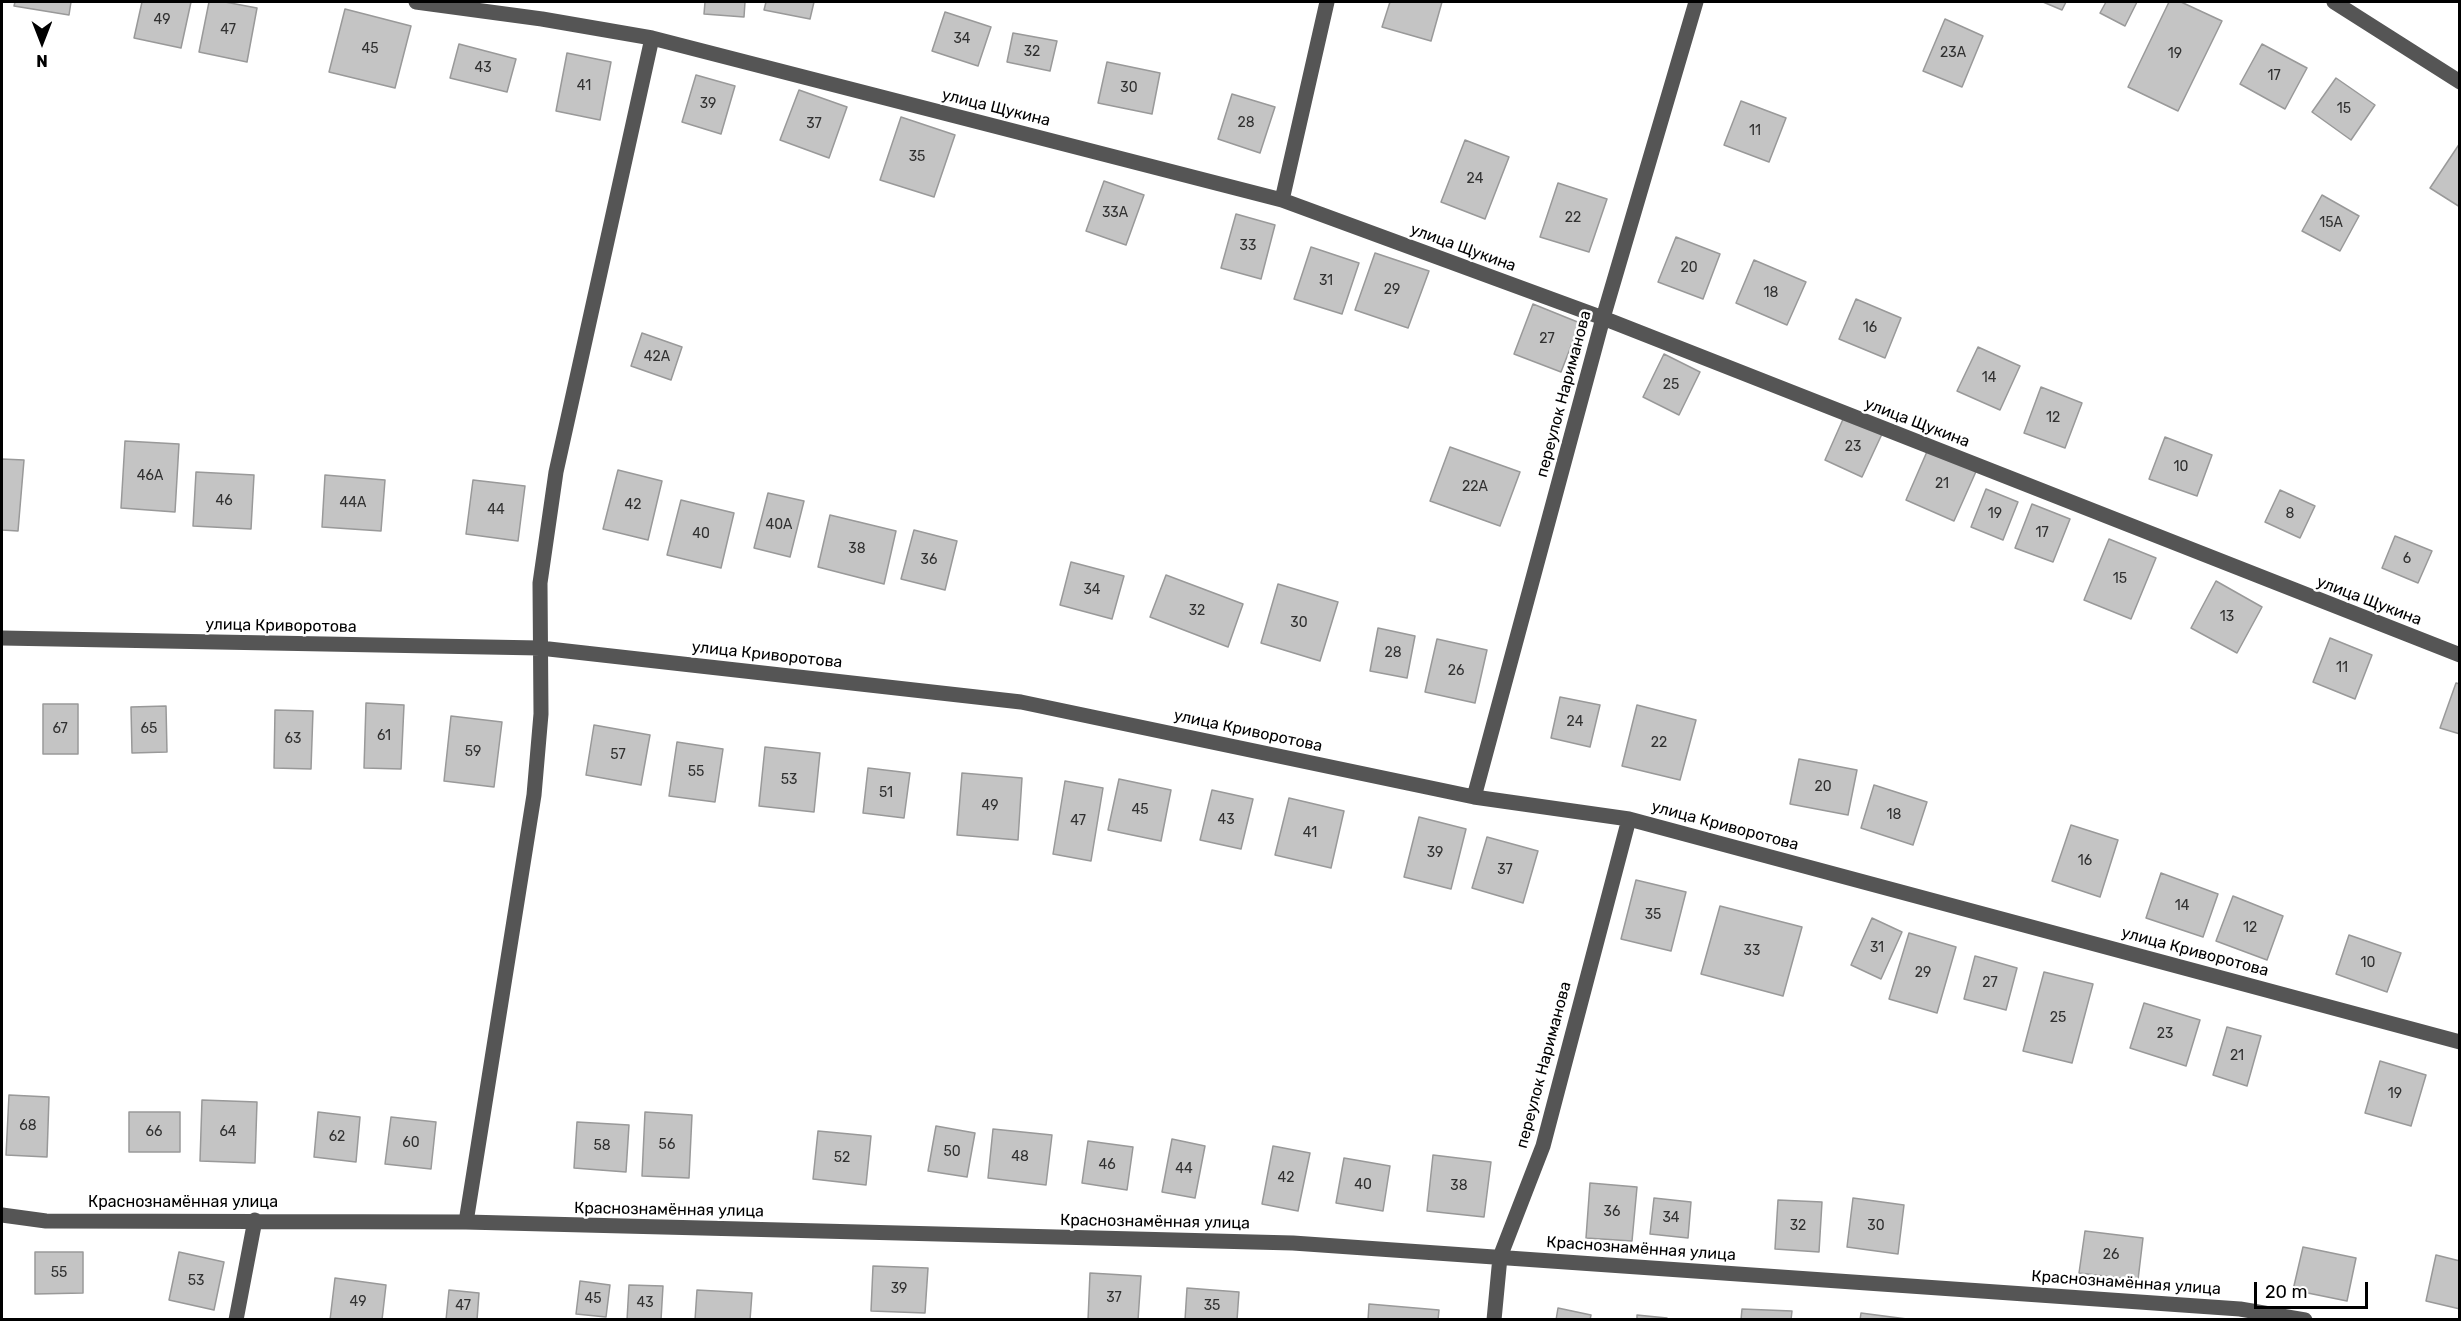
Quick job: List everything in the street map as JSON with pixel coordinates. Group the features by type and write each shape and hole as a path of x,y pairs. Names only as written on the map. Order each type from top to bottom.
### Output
{"street":[{"name":"улица Щукина","path":"416,2 542,19 652,38 1282,200 1603,318 2460,656"},
{"path":"1282,200 1327,2"},
{"name":"переулок Нариманова","path":"1474,797 1603,318 1696,2"},
{"path":"2334,2 2460,82"},
{"path":"466,1222 534,795 541,714 540,582 556,472 652,38"},
{"name":"улица Криворотова","path":"2,638 540,648 1021,702 1474,797 1629,819 2460,1042"},
{"name":"переулок Нариманова","path":"1494,1320 1500,1257 1543,1146 1629,819"},
{"name":"Краснознамённая улица","path":"2,1215 46,1221 466,1222 1293,1243 2240,1309 2305,1320"},
{"path":"236,1320 255,1220"}],"building":[{"path":"15,2 71,2 69,15 14,6"},
{"path":"142,2 191,2 181,48 134,38"},
{"path":"209,2 225,2 257,8 247,62 199,52"},
{"path":"705,2 745,2 744,17 704,14"},
{"path":"766,2 814,2 810,19 764,10"},
{"path":"1390,2 1442,2 1431,41 1382,27"},
{"path":"2043,2 2066,2 2062,10"},
{"path":"2106,2 2137,2 2125,26 2100,13"},
{"path":"2169,2 2181,2 2222,21 2178,111 2128,87"},
{"path":"345,9 411,26 395,88 329,72"},
{"path":"945,12 991,27 978,66 932,51"},
{"path":"1945,19 1983,36 1962,87 1923,71"},
{"path":"1013,33 1057,41 1050,71 1007,62"},
{"path":"459,44 516,59 507,92 450,78"},
{"path":"2262,44 2307,68 2285,109 2240,84"},
{"path":"567,53 611,62 600,120 556,111"},
{"path":"1107,62 1160,73 1152,114 1098,103"},
{"path":"696,75 735,86 721,134 682,122"},
{"path":"2336,78 2375,105 2351,140 2312,112"},
{"path":"799,90 847,107 829,158 780,140"},
{"path":"1232,94 1275,107 1260,153 1218,139"},
{"path":"1741,101 1786,118 1769,162 1724,145"},
{"path":"901,117 955,135 934,197 880,180"},
{"path":"1465,140 1509,157 1485,219 1441,202"},
{"path":"2460,143 2460,207 2430,188"},
{"path":"1104,181 1144,195 1126,245 1086,231"},
{"path":"1558,183 1607,199 1589,252 1540,237"},
{"path":"2322,195 2359,216 2340,251 2302,231"},
{"path":"1236,214 1275,225 1261,279 1221,268"},
{"path":"1676,237 1720,254 1703,299 1658,282"},
{"path":"1311,247 1359,263 1342,314 1294,299"},
{"path":"1375,253 1429,271 1408,328 1355,310"},
{"path":"1754,260 1806,282 1787,325 1736,303"},
{"path":"1856,299 1901,318 1885,358 1839,339"},
{"path":"1533,304 1580,323 1561,372 1514,354"},
{"path":"642,333 682,347 671,380 631,366"},
{"path":"1978,347 2020,366 2000,410 1957,391"},
{"path":"1664,354 1700,372 1679,415 1643,397"},
{"path":"2041,387 2082,403 2065,448 2024,433"},
{"path":"1844,417 1882,434 1862,477 1825,460"},
{"path":"2165,437 2212,455 2197,496 2149,479"},
{"path":"125,441 179,444 175,512 121,508"},
{"path":"1450,447 1520,472 1500,526 1430,501"},
{"path":"1929,447 1978,467 1954,521 1906,500"},
{"path":"2,459 24,460 18,531 2,530"},
{"path":"618,470 662,481 648,540 603,529"},
{"path":"196,472 254,475 251,529 193,526"},
{"path":"325,475 385,480 381,531 322,527"},
{"path":"473,480 525,486 518,541 466,534"},
{"path":"1986,489 2018,502 2003,540 1971,527"},
{"path":"2280,490 2315,506 2300,538 2265,522"},
{"path":"768,493 804,501 790,557 754,548"},
{"path":"681,500 734,513 721,568 667,555"},
{"path":"2032,504 2070,519 2053,562 2015,548"},
{"path":"830,515 896,531 884,584 818,567"},
{"path":"914,530 957,541 945,590 901,579"},
{"path":"2395,536 2432,551 2418,583 2382,568"},
{"path":"2109,539 2156,558 2131,619 2084,600"},
{"path":"1071,562 1124,576 1112,619 1060,605"},
{"path":"1166,575 1243,604 1228,647 1150,617"},
{"path":"2216,581 2262,607 2237,653 2191,628"},
{"path":"1278,584 1338,602 1320,661 1261,643"},
{"path":"1378,628 1415,636 1407,678 1370,671"},
{"path":"2330,638 2372,655 2355,699 2313,682"},
{"path":"1437,639 1487,650 1475,703 1425,692"},
{"path":"2456,683 2460,684 2460,734 2440,728"},
{"path":"1560,697 1600,705 1590,747 1551,738"},
{"path":"366,703 404,705 401,769 364,768"},
{"path":"43,704 78,704 78,754 43,754"},
{"path":"1637,705 1696,720 1680,780 1622,766"},
{"path":"166,706 167,752 132,753 131,707"},
{"path":"275,710 313,711 311,769 274,768"},
{"path":"451,716 502,722 494,787 444,781"},
{"path":"594,725 650,735 641,785 586,775"},
{"path":"677,742 723,749 715,802 669,796"},
{"path":"765,747 820,753 814,812 759,806"},
{"path":"1799,759 1857,770 1848,815 1790,804"},
{"path":"868,768 910,773 904,818 863,813"},
{"path":"962,773 1022,778 1018,840 957,835"},
{"path":"1119,779 1171,790 1161,841 1108,830"},
{"path":"1065,781 1103,788 1091,861 1053,854"},
{"path":"1874,785 1927,802 1913,845 1861,828"},
{"path":"1212,790 1253,799 1241,849 1200,840"},
{"path":"1289,798 1344,811 1331,868 1275,855"},
{"path":"1419,817 1466,829 1451,889 1404,877"},
{"path":"2071,825 2118,840 2100,897 2052,881"},
{"path":"1487,837 1538,851 1523,903 1472,888"},
{"path":"2161,873 2218,894 2203,937 2146,918"},
{"path":"1636,880 1686,892 1671,951 1621,939"},
{"path":"2233,896 2283,916 2267,960 2216,941"},
{"path":"1720,906 1802,927 1783,996 1701,974"},
{"path":"1872,918 1902,932 1881,979 1851,965"},
{"path":"1909,933 1956,947 1937,1013 1889,999"},
{"path":"2349,935 2401,953 2387,992 2336,974"},
{"path":"1975,956 2017,968 2006,1010 1964,999"},
{"path":"2044,972 2093,984 2072,1063 2023,1051"},
{"path":"2144,1003 2200,1020 2186,1066 2130,1048"},
{"path":"2227,1027 2261,1036 2247,1086 2213,1075"},
{"path":"2380,1061 2426,1075 2411,1126 2365,1113"},
{"path":"9,1095 49,1097 47,1157 6,1155"},
{"path":"202,1100 257,1102 255,1163 200,1161"},
{"path":"129,1112 180,1112 180,1152 129,1152"},
{"path":"318,1112 360,1117 356,1162 314,1157"},
{"path":"645,1112 692,1115 689,1178 642,1176"},
{"path":"391,1117 436,1122 431,1169 385,1164"},
{"path":"577,1122 629,1125 626,1172 574,1168"},
{"path":"936,1126 975,1133 967,1177 928,1171"},
{"path":"993,1129 1052,1135 1046,1185 988,1178"},
{"path":"818,1131 871,1136 866,1185 813,1179"},
{"path":"1172,1139 1205,1146 1195,1198 1162,1192"},
{"path":"1088,1141 1133,1147 1127,1190 1082,1183"},
{"path":"1273,1146 1310,1153 1298,1211 1262,1204"},
{"path":"1433,1155 1491,1162 1484,1217 1427,1211"},
{"path":"1344,1158 1390,1166 1383,1211 1336,1203"},
{"path":"1590,1183 1637,1187 1632,1241 1586,1238"},
{"path":"1654,1198 1691,1202 1688,1238 1650,1234"},
{"path":"1853,1198 1904,1205 1898,1254 1847,1247"},
{"path":"1778,1200 1822,1202 1819,1252 1775,1249"},
{"path":"2085,1231 2143,1238 2138,1280 2079,1273"},
{"path":"2303,1247 2356,1258 2347,1301 2293,1290"},
{"path":"35,1252 83,1252 83,1293 35,1294"},
{"path":"179,1252 224,1262 214,1310 169,1300"},
{"path":"2436,1255 2460,1261 2460,1309 2426,1301"},
{"path":"873,1266 928,1268 925,1313 871,1311"},
{"path":"1090,1273 1141,1276 1138,1320 1088,1320"},
{"path":"335,1278 386,1285 382,1320 330,1320"},
{"path":"580,1281 610,1285 606,1317 576,1314"},
{"path":"629,1285 663,1286 661,1320 627,1320"},
{"path":"1187,1288 1239,1292 1237,1320 1185,1320"},
{"path":"449,1290 479,1293 477,1320 446,1320"},
{"path":"697,1290 752,1293 750,1320 695,1320"},
{"path":"1369,1304 1439,1310 1438,1320 1368,1320"},
{"path":"1558,1308 1591,1315 1590,1320 1556,1320"},
{"path":"1742,1309 1792,1311 1791,1320 1741,1320"},
{"path":"1861,1313 1907,1319 1907,1320 1860,1320"},
{"path":"1637,1315 1667,1318 1667,1320 1637,1320"}]}
